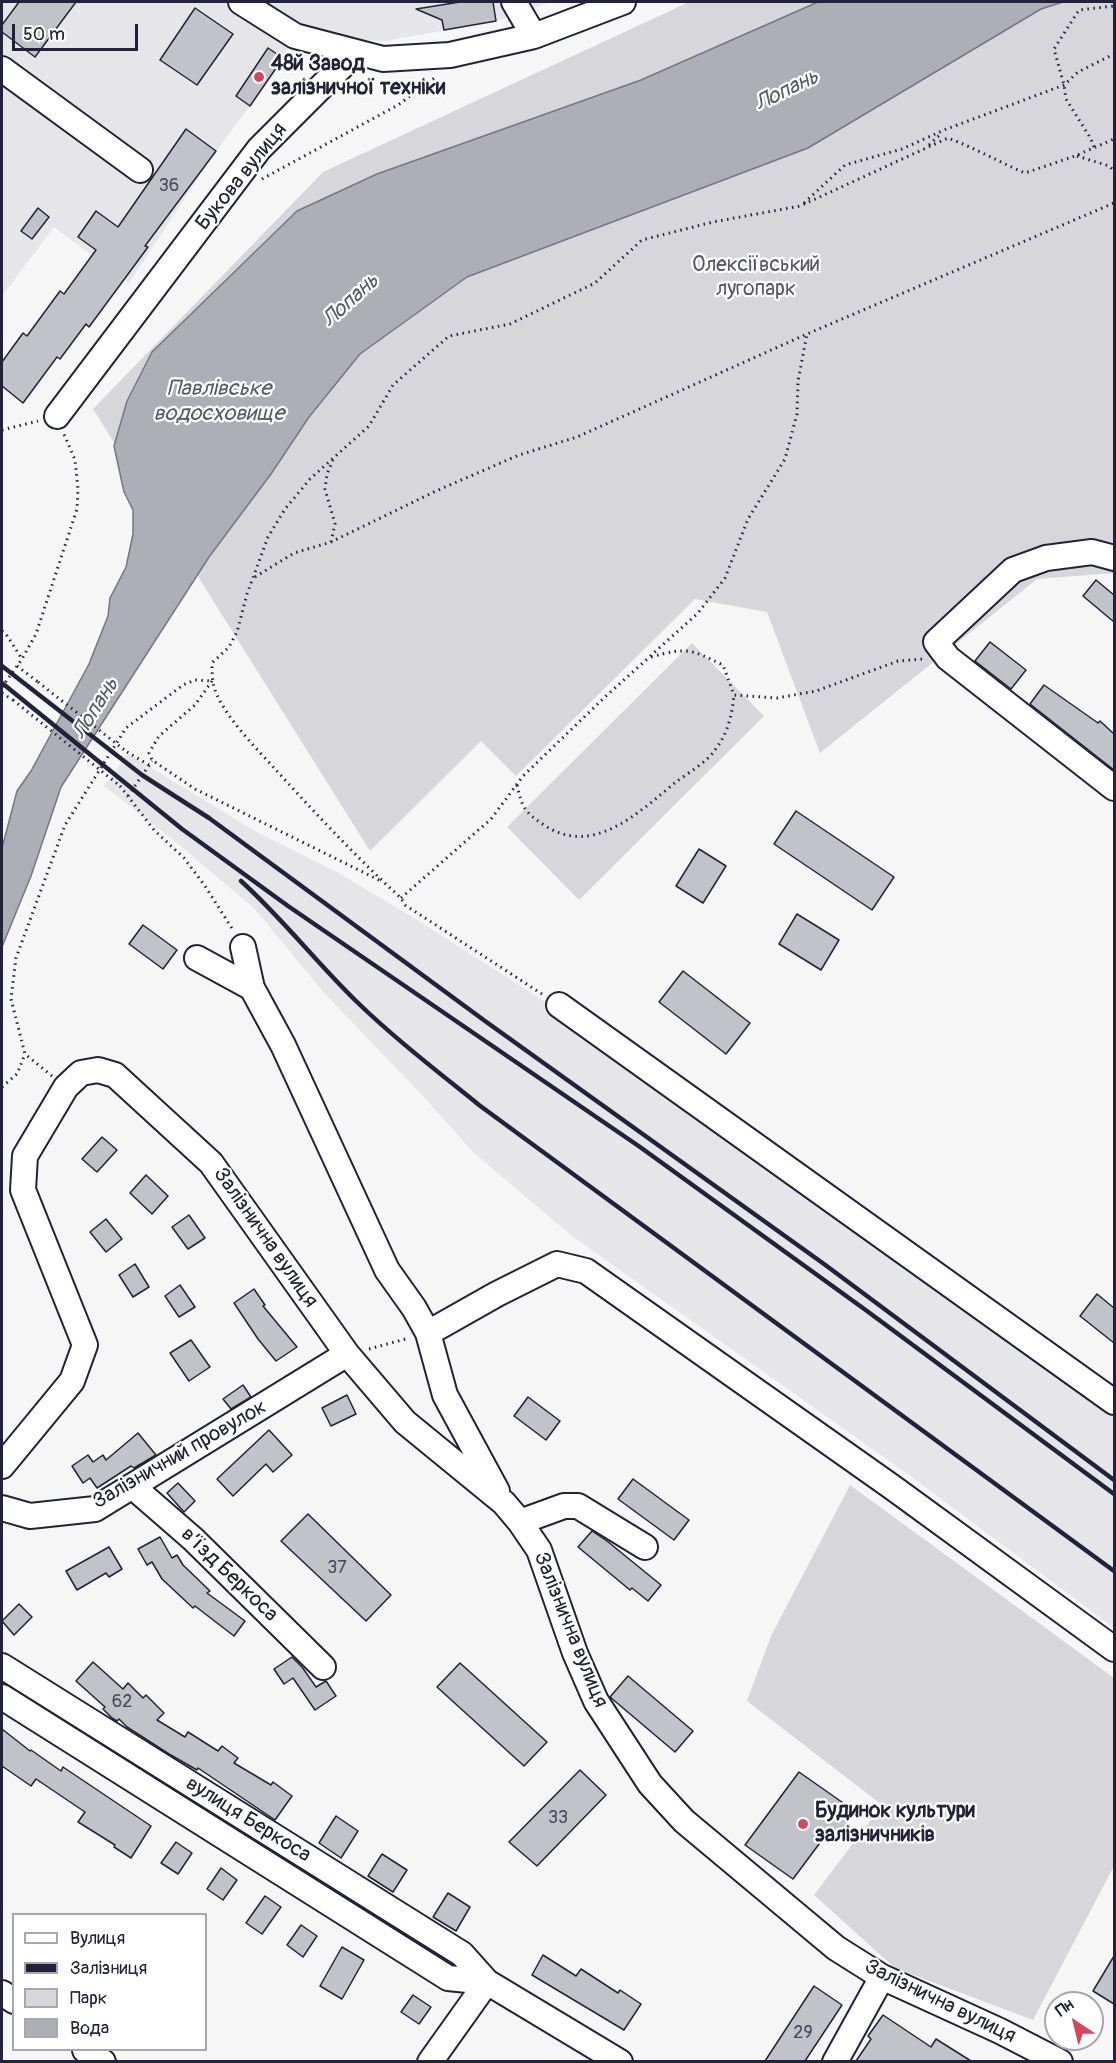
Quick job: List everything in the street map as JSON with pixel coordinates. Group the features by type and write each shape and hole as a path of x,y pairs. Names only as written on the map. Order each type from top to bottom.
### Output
{"street":[{"path":"241,2 295,36 383,59 450,55 534,36 623,2"},
{"path":"514,2 534,36"},
{"name":"Букова вулиця","path":"57,416 258,149 356,52"},
{"path":"2,69 140,170"},
{"path":"1114,558 1092,552 1046,558 1014,570 936,642 948,658 1114,788"},
{"path":"243,947 252,988 283,1045 387,1270 414,1308 428,1333 445,1395 504,1503"},
{"path":"197,958 252,988"},
{"path":"559,1005 1114,1402"},
{"name":"Залізнична вулиця","path":"66,1087 81,1073 98,1070 115,1075 211,1162 347,1354 405,1422 504,1503 520,1522 539,1550 575,1653 596,1701 650,1784 684,1821 836,1947 882,1977 1060,2061"},
{"path":"2,1466 72,1381 86,1345 23,1190 25,1156 66,1087"},
{"path":"428,1333 496,1294 557,1264 586,1271 892,1487 1114,1649"},
{"name":"Залізничний провулок","path":"2,1508 30,1516 95,1509 347,1354"},
{"name":"в’їзд Беркоса","path":"137,1484 323,1667"},
{"path":"520,1522 564,1506 578,1506 645,1547"},
{"name":"вулиця Беркоса","path":"2,1666 462,1954 487,1982 620,2061"},
{"name":"вулиця Беркоса","path":"2,1697 448,1978 487,1982"},
{"path":"835,2061 882,1977"},
{"path":"440,2055 487,1982"},
{"path":"88,2051 103,2061"}],"path":[{"path":"1094,147 1066,99 1065,85 1054,49 1079,10 1114,6"},
{"path":"800,206 845,165 902,149 944,130 1065,85 1078,72 1114,54"},
{"path":"258,181 398,105 441,73"},
{"path":"926,148 944,130"},
{"path":"559,1005 405,905 401,898 330,829 245,735 217,696 212,681 212,663 229,647 237,632 268,537 285,509 310,479 369,426 393,385 449,336 510,324 595,283 642,240 713,222 800,206 948,138 974,147 990,158 1026,173 1075,156 1114,139"},
{"path":"1075,156 1109,166 1114,171"},
{"path":"253,578 294,553 331,542 436,491 519,455 577,437 807,334 1114,203"},
{"path":"401,898 491,819 523,776 596,705 698,613 725,578 748,519 785,459 797,414 798,381 807,334"},
{"path":"2,430 57,416 75,460 78,489 77,509 36,634 2,687"},
{"path":"331,542 335,524 325,489 327,474 333,458"},
{"path":"2,631 22,659"},
{"path":"517,784 522,805 529,815 550,829 572,837 597,835 632,818 715,751 731,721 734,695 723,665 694,651 673,651 648,658"},
{"path":"734,695 777,698 816,691 898,661 948,658"},
{"path":"17,666 127,752 133,753 149,765"},
{"path":"2,1088 17,1074 25,1054 11,999 16,958 65,825 126,728 183,685 195,680 212,681"},
{"path":"212,681 195,705 159,736 148,753 153,760 195,789 384,883"},
{"path":"2,693 120,786 154,830 184,858 205,885 243,947"},
{"path":"128,796 153,760"},
{"path":"25,1054 66,1087"},
{"path":"347,1354 428,1333"}],"shaded area":[{"path":"2,2 550,2 496,21 386,41 362,40 303,26 250,106 216,151 129,283 54,227 2,296"},
{"path":"128,754 260,834 337,872 414,918 575,1021 1114,1415 1114,1628 909,1475 572,1236 474,1153 325,994 254,908 104,786"}],"green space":[{"name":"Олексіївський лугопарк","path":"689,2 1114,2 1114,573 1037,579 820,753 767,612 695,599 516,776 481,741 370,851 93,409 323,172"},
{"path":"692,643 764,716 579,900 507,827"},
{"path":"850,1485 1114,1678 1114,1866 1048,1991 1044,1991 1044,1999 1033,2020 895,1968 814,1895 882,1805 747,1701 771,1636"}],"water":[{"name":"Павлівське водосховище","path":"818,2 1063,2 1041,9 808,148 467,277 360,354 309,417 271,474 209,557 61,787 31,876 2,947 2,848 17,791 31,771 89,664 108,616 110,598 126,567 133,534 133,510 124,492 114,446 127,401 152,352 297,211 377,174 641,80"}],"building":[{"path":"19,2 76,2 35,57 2,32 2,25"},
{"path":"460,2 493,2 496,21 444,30 442,20 416,9"},
{"path":"195,8 233,34 197,85 160,60"},
{"name":"48й Завод залізничної техніки","path":"268,48 283,58 250,106 236,96"},
{"path":"186,129 216,151 145,246 148,247 89,327 86,324 60,359 57,357 23,403 2,386 2,362 23,333 27,336 60,291 64,294 96,250 78,237 96,211 118,227"},
{"path":"38,208 49,217 32,239 21,231"},
{"path":"1096,580 1114,595 1114,622 1083,596"},
{"path":"990,642 1026,670 1011,689 975,661"},
{"path":"1044,685 1098,723 1100,721 1114,734 1114,770 1030,704"},
{"path":"796,811 894,877 872,910 774,844"},
{"path":"699,849 726,866 703,903 676,886"},
{"path":"797,914 839,940 821,970 779,944"},
{"path":"143,925 177,950 163,969 129,944"},
{"path":"683,971 750,1023 726,1054 659,1002"},
{"path":"102,1137 117,1150 97,1172 82,1159"},
{"path":"146,1175 168,1196 152,1214 130,1193"},
{"path":"189,1215 205,1238 188,1249 172,1227"},
{"path":"106,1219 122,1239 106,1252 90,1232"},
{"path":"135,1264 149,1287 133,1297 119,1275"},
{"path":"180,1285 195,1307 179,1317 165,1296"},
{"path":"254,1289 265,1305 263,1306 297,1347 276,1361 234,1303"},
{"path":"1097,1294 1114,1308 1114,1343 1080,1316"},
{"path":"191,1340 210,1367 189,1381 170,1353"},
{"path":"243,1385 251,1397 231,1409 223,1399"},
{"path":"347,1395 356,1414 331,1426 322,1408"},
{"path":"528,1397 560,1421 546,1440 514,1416"},
{"path":"269,1430 292,1455 273,1472 266,1464 233,1496 217,1479"},
{"path":"138,1433 156,1455 134,1468 131,1466 97,1488 90,1478 83,1483 72,1466 88,1455 93,1462 103,1455 106,1460"},
{"path":"633,1479 689,1520 674,1540 618,1499"},
{"path":"178,1483 195,1501 184,1512 167,1493"},
{"path":"308,1514 391,1595 366,1621 281,1541"},
{"path":"592,1531 661,1585 648,1601 632,1588 630,1590 578,1547"},
{"path":"160,1537 172,1558 177,1555 183,1565 210,1591 207,1593 245,1621 234,1636 195,1606 193,1608 162,1579 152,1562 147,1565 138,1549"},
{"path":"109,1547 122,1569 109,1577 106,1573 77,1590 66,1571"},
{"path":"19,1604 32,1617 14,1635 2,1621"},
{"path":"292,1657 316,1687 326,1681 336,1696 315,1710 293,1678 284,1684 274,1669"},
{"path":"93,1662 123,1689 128,1683 143,1698 146,1695 164,1713 157,1720 185,1737 188,1732 218,1751 222,1746 238,1758 234,1763 271,1785 273,1782 292,1796 275,1820 198,1768 197,1770 169,1754 127,1727 119,1719 117,1721 112,1718 103,1709 105,1707 76,1681"},
{"path":"460,1663 547,1742 524,1766 437,1687"},
{"path":"628,1676 693,1731 675,1752 610,1697"},
{"path":"2,1729 30,1751 61,1771 63,1767 151,1826 131,1858 78,1822 85,1812 36,1779 31,1786 2,1766"},
{"path":"580,1770 606,1795 537,1866 509,1842"},
{"name":"Будинок культури залізничників","path":"799,1772 856,1812 832,1841 825,1836 793,1879 745,1845"},
{"path":"336,1816 358,1831 341,1858 319,1843"},
{"path":"176,1842 192,1853 178,1874 161,1863"},
{"path":"382,1854 407,1870 393,1892 368,1876"},
{"path":"221,1868 237,1880 223,1900 207,1889"},
{"path":"448,1893 470,1907 456,1931 433,1917"},
{"path":"265,1896 281,1907 262,1934 246,1923"},
{"path":"301,1925 317,1936 303,1957 287,1945"},
{"path":"342,1947 364,1960 342,1999 320,1986"},
{"path":"543,1955 576,1976 581,1969 618,1993 620,1990 641,2004 624,2030 532,1975"},
{"path":"1114,1956 1114,2004 1104,1998 1104,1991 1093,1991"},
{"path":"814,1986 842,2005 805,2061 765,2061"},
{"path":"413,1995 431,2007 419,2024 401,2012"},
{"path":"883,2015 931,2047 936,2039 971,2061 856,2061 871,2039 868,2036"}],"railway":[{"path":"2,666 142,775 209,818 485,1021 824,1264 1114,1480"},
{"path":"2,683 182,829 288,906 640,1147 1114,1494"},
{"path":"241,881 370,1015 479,1105 1114,1571"}],"place":[{"name":"48й Завод залізничної техніки","path":"259,77"},
{"name":"Будинок культури залізничників","path":"803,1824"}],"water label":[{"name":"Лопань","path":"787,91"},
{"name":"Лопань","path":"351,301"},
{"name":"Лопань","path":"96,709"}]}
